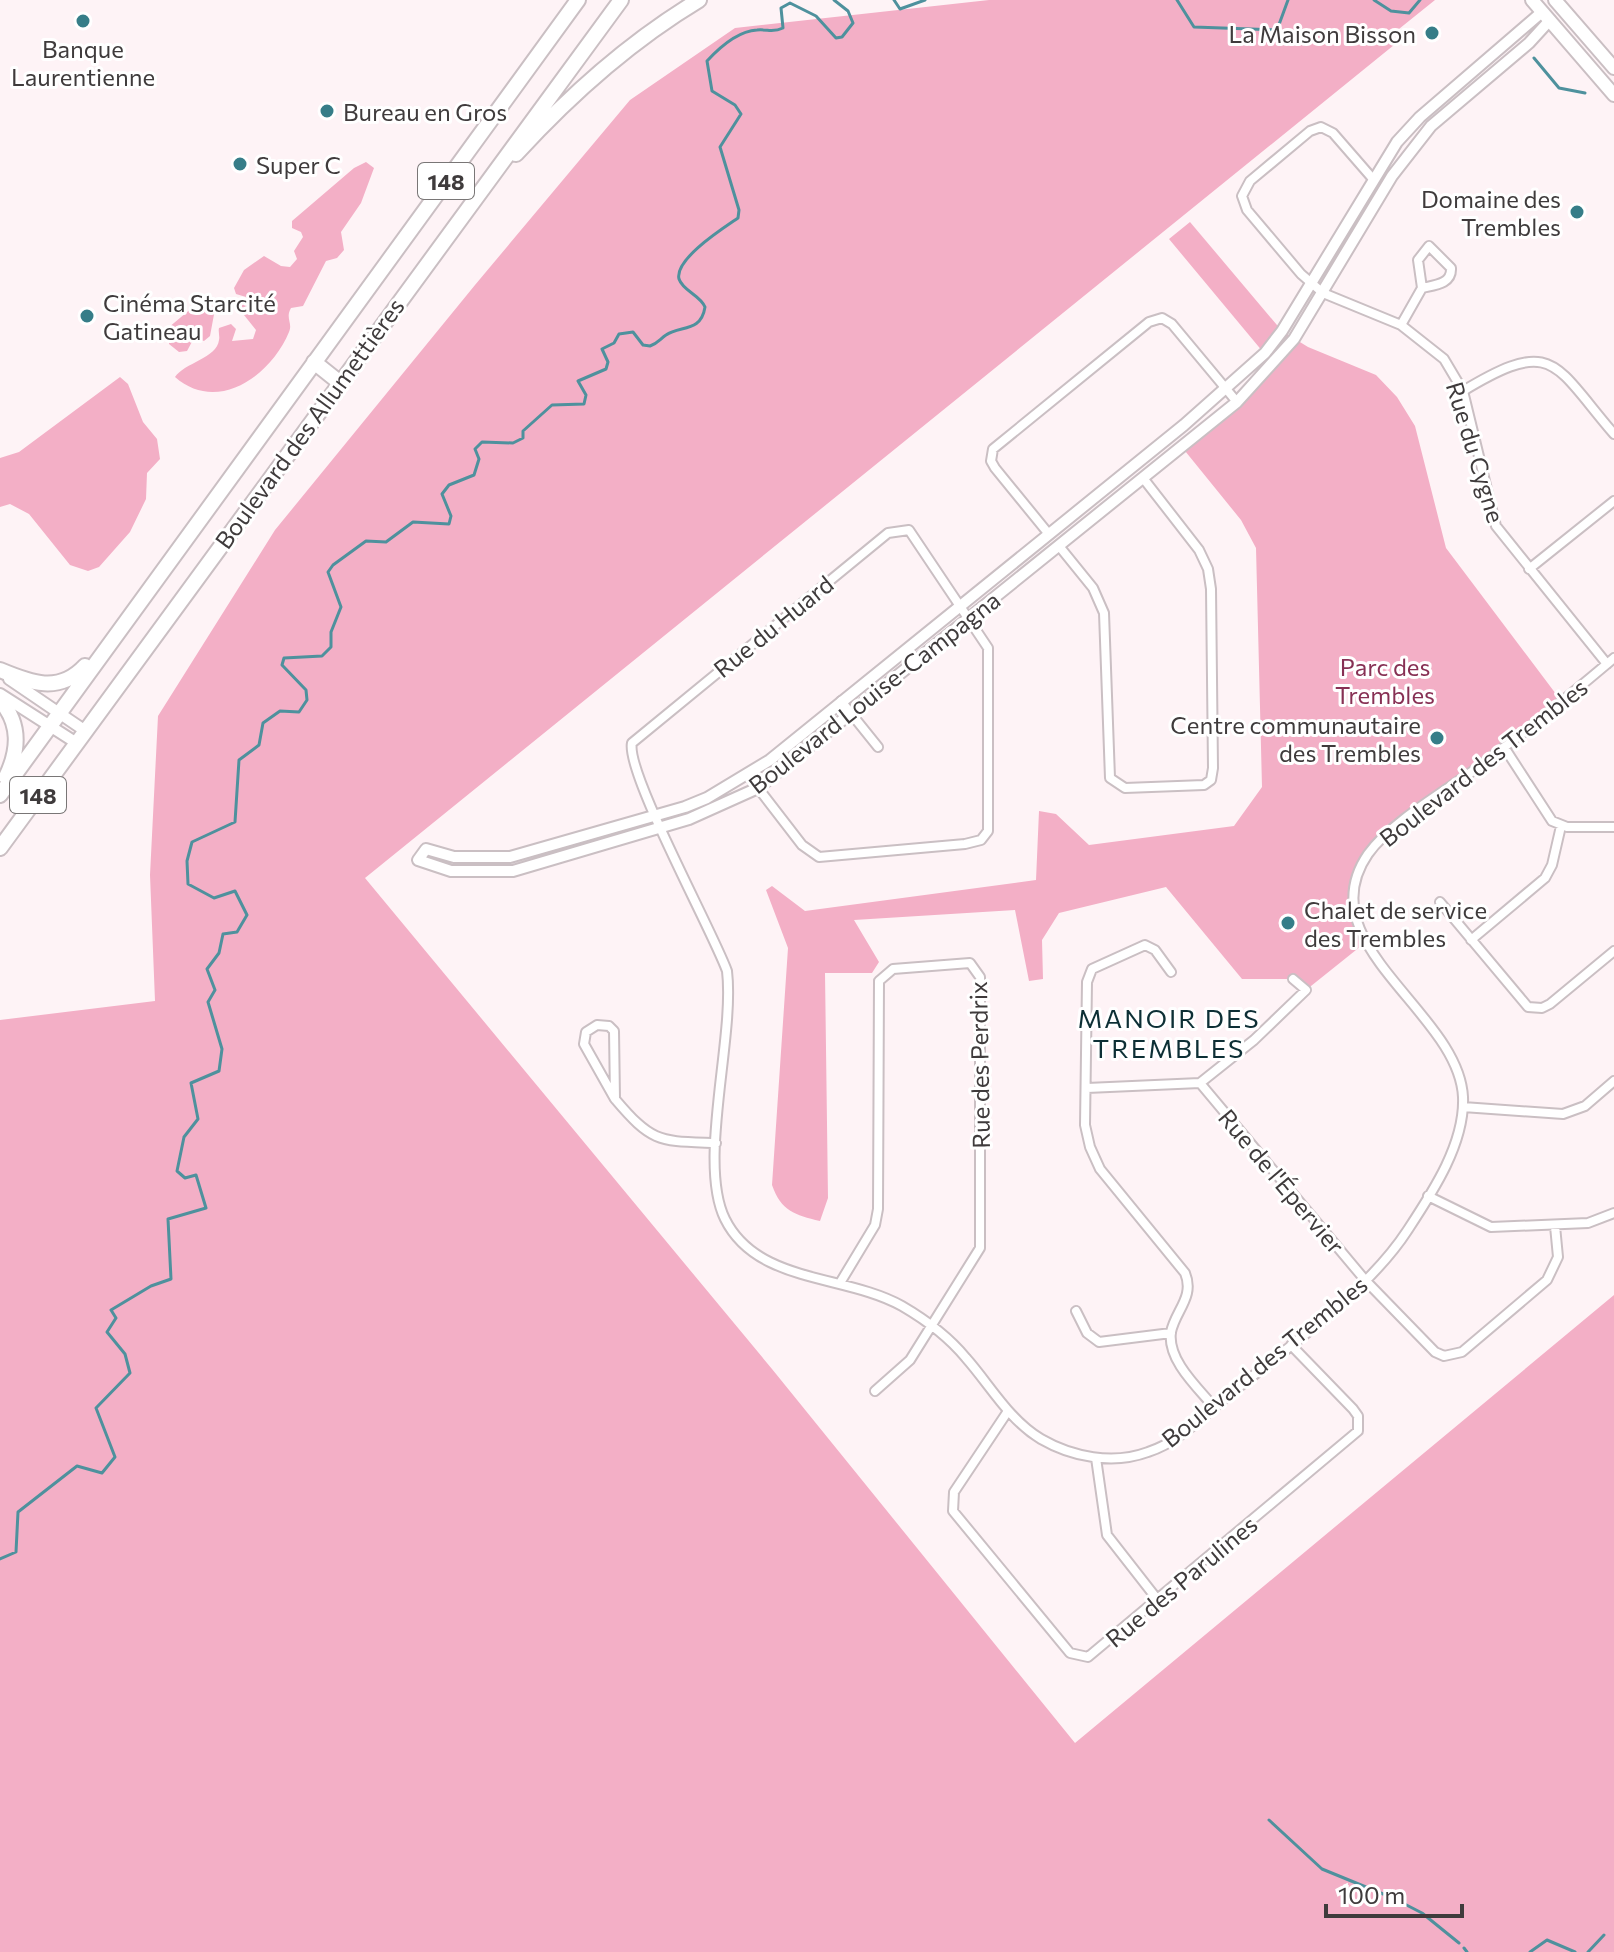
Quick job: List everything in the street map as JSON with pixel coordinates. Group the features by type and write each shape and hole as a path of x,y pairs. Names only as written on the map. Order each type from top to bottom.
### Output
{"highway":[{"name":"Boulevard des Allumettières","path":"0,795 578,0"},
{"name":"Boulevard des Allumettières","path":"0,848 79,736 621,0"},
{"path":"387,317 506,164 557,109 625,50 699,0"},
{"path":"314,362 339,382"},
{"path":"0,672 31,683 50,685 67,680 130,614"},
{"path":"0,700 13,718 17,738 13,760 0,788"}],"main road":[{"path":"1532,0 1614,95"},
{"path":"1546,16 1559,1 1614,68"}],"street":[{"name":"Boulevard Louise-Campagna","path":"1546,16 1529,43 1431,126 1397,169 1294,339 1237,402 758,788 710,812 513,871 451,871 418,860 426,849 454,857 510,857 707,798 748,775 1226,389 1282,331 1373,179 1412,124 1546,16"},
{"name":"Rue du Cygne","path":"1373,179 1333,133 1321,127 1310,131 1245,188 1242,196 1247,210 1323,293 1401,325 1444,359 1463,391 1496,526 1529,569 1611,661"},
{"path":"1401,325 1404,313 1422,288 1447,280 1452,274 1439,252 1429,246 1418,260 1422,288"},
{"path":"1133,466 1199,550 1210,579 1213,768 1211,780 1204,785 1125,788 1110,778 1104,613 1093,588 991,461 993,449 1156,319 1172,324 1237,402"},
{"path":"1463,391 1518,362 1546,362 1561,372 1614,434"},
{"path":"1529,569 1614,501"},
{"name":"Rue du Huard","path":"656,815 631,755 636,737 888,533 902,529 913,533 961,605"},
{"path":"748,775 802,845 819,857 965,844 985,837 990,824 988,648 961,605"},
{"name":"Boulevard des Trembles","path":"656,815 727,971 716,1143 717,1194 725,1218 737,1238 772,1264 885,1297 932,1325 966,1357 1008,1411 1040,1438 1096,1458 1132,1456 1158,1448 1214,1407 1365,1280 1399,1244 1428,1196 1455,1144 1463,1107 1461,1081 1451,1053 1372,953 1360,930 1355,897 1364,862 1377,844 1611,661"},
{"path":"0,672 79,736"},
{"path":"0,694 56,719"},
{"path":"841,701 878,747"},
{"path":"1504,747 1546,814 1561,826 1614,827"},
{"path":"1471,940 1545,878 1552,865 1561,826"},
{"path":"1440,902 1522,1002 1535,1009 1550,1004 1614,951"},
{"path":"1171,972 1155,950 1145,945 1092,969 1087,982 1086,1132 1100,1169 1181,1267 1188,1281 1186,1297 1171,1333 1183,1368 1214,1407"},
{"name":"Rue des Perdrix","path":"840,1283 875,1225 878,1209 879,981 893,969 970,963 980,977 980,1248 932,1325"},
{"path":"1087,1088 1200,1083 1254,1040 1306,990 1293,979"},
{"path":"615,1099 616,1038 609,1026 597,1025 586,1032 584,1044 615,1099 642,1128 659,1139 716,1143"},
{"path":"1463,1107 1563,1114 1585,1106 1614,1081"},
{"name":"Rue de l'Épervier","path":"1200,1083 1365,1280 1435,1352 1454,1356 1547,1280 1558,1257 1555,1226"},
{"path":"1428,1196 1491,1227 1588,1223 1614,1213"},
{"path":"1076,1311 1087,1333 1099,1342 1171,1333"},
{"path":"875,1391 910,1360 932,1325"},
{"name":"Rue des Parulines","path":"1008,1411 954,1492 952,1504 956,1516 1075,1657 1092,1655 1358,1431 1358,1416 1353,1409 1291,1345"},
{"path":"1096,1458 1107,1535 1157,1599"}],"green space":[{"path":"989,0 1435,0 1389,37 1394,45 365,878 772,1369 1075,1743 1614,1295 1614,1952 0,1952 0,1020 155,1001 150,875 158,716 275,530 630,100 735,28"},
{"path":"366,162 374,168 361,203 341,232 344,250 337,258 326,261 303,306 291,308 289,332 270,363 241,385 225,391 208,392 191,387 175,377 213,351 219,340 219,328 231,324 236,329 232,341 253,339 256,330 240,310 246,297 236,294 234,288 244,270 264,256 281,266 290,267 297,259 294,251 303,237 301,232 292,228 292,221 354,168"},
{"name":"Parc des Trembles","path":"1190,222 1282,331 1308,347 1376,375 1397,397 1415,426 1446,548 1562,702 1422,806 1374,849 1363,864 1358,884 1358,903 1366,942 1306,990 1293,979 1242,979 1166,887 1059,913 1042,940 1043,979 1029,981 1015,910 854,920 879,962 872,973 825,973 828,1198 820,1221 796,1214 780,1201 772,1185 788,948 766,890 772,886 805,911 1036,880 1039,811 1056,814 1089,845 1234,826 1262,787 1256,548 1241,520 1181,446 1273,364 1169,239"},
{"path":"199,302 209,302 215,309 210,336 204,341 194,338 187,351 179,352 169,344 168,328"},
{"path":"120,377 128,384 143,422 157,439 160,459 147,473 146,499 130,532 99,567 88,571 70,565 29,514 10,504 0,507 0,458 19,452"}],"waterway":[{"path":"0,1559 16,1552 18,1512 77,1466 102,1473 115,1457 96,1408 130,1373 125,1354 107,1332 116,1318 111,1310 151,1286 171,1279 168,1219 206,1208 196,1175 185,1178 177,1171 184,1137 198,1119 191,1083 219,1071 222,1049 208,1002 215,990 207,969 219,953 223,934 237,932 247,915 235,891 214,898 188,884 187,861 192,842 235,822 239,760 259,745 263,723 280,711 299,712 307,700 306,690 282,665 284,658 322,656 331,647 331,632 341,607 328,572 366,541 386,542 413,522 449,524 451,516 442,494 449,485 474,475 479,459 475,449 482,442 513,443 523,438 523,431 552,405 584,404 586,395 578,381 606,369 608,362 602,349 614,343 619,334 633,332 643,345 650,346 666,335 699,321 705,307 681,283 680,271 692,253 738,218 739,210 720,147 741,114 735,105 712,91 707,61 743,33 783,28 781,8 790,3 816,16 836,38 842,37 853,23 848,11 834,0"},
{"path":"894,0 900,9 925,0"},
{"path":"1177,0 1194,27 1277,30 1288,0"},
{"path":"1374,0 1391,11 1409,13 1420,0"},
{"path":"1534,58 1559,88 1585,93"},
{"path":"1269,1820 1322,1869 1383,1894"},
{"path":"1389,1896 1422,1913 1459,1943"},
{"path":"1588,1952 1604,1935"},
{"path":"1530,1952 1547,1940 1575,1952"},
{"path":"1464,1948 1467,1952"}],"place":[{"name":"Banque Laurentienne","path":"83,21"},
{"name":"La Maison Bisson","path":"1432,33"},
{"name":"Bureau en Gros","path":"327,111"},
{"name":"Super C","path":"240,164"},
{"name":"Domaine des Trembles","path":"1577,212"},
{"name":"Cinéma Starcité Gatineau","path":"87,316"},
{"name":"Centre communautaire des Trembles","path":"1437,738"},
{"name":"Chalet de service des Trembles","path":"1288,923"}],"district":[{"name":"MANOIR DES TREMBLES","path":"1169,1032"}]}
